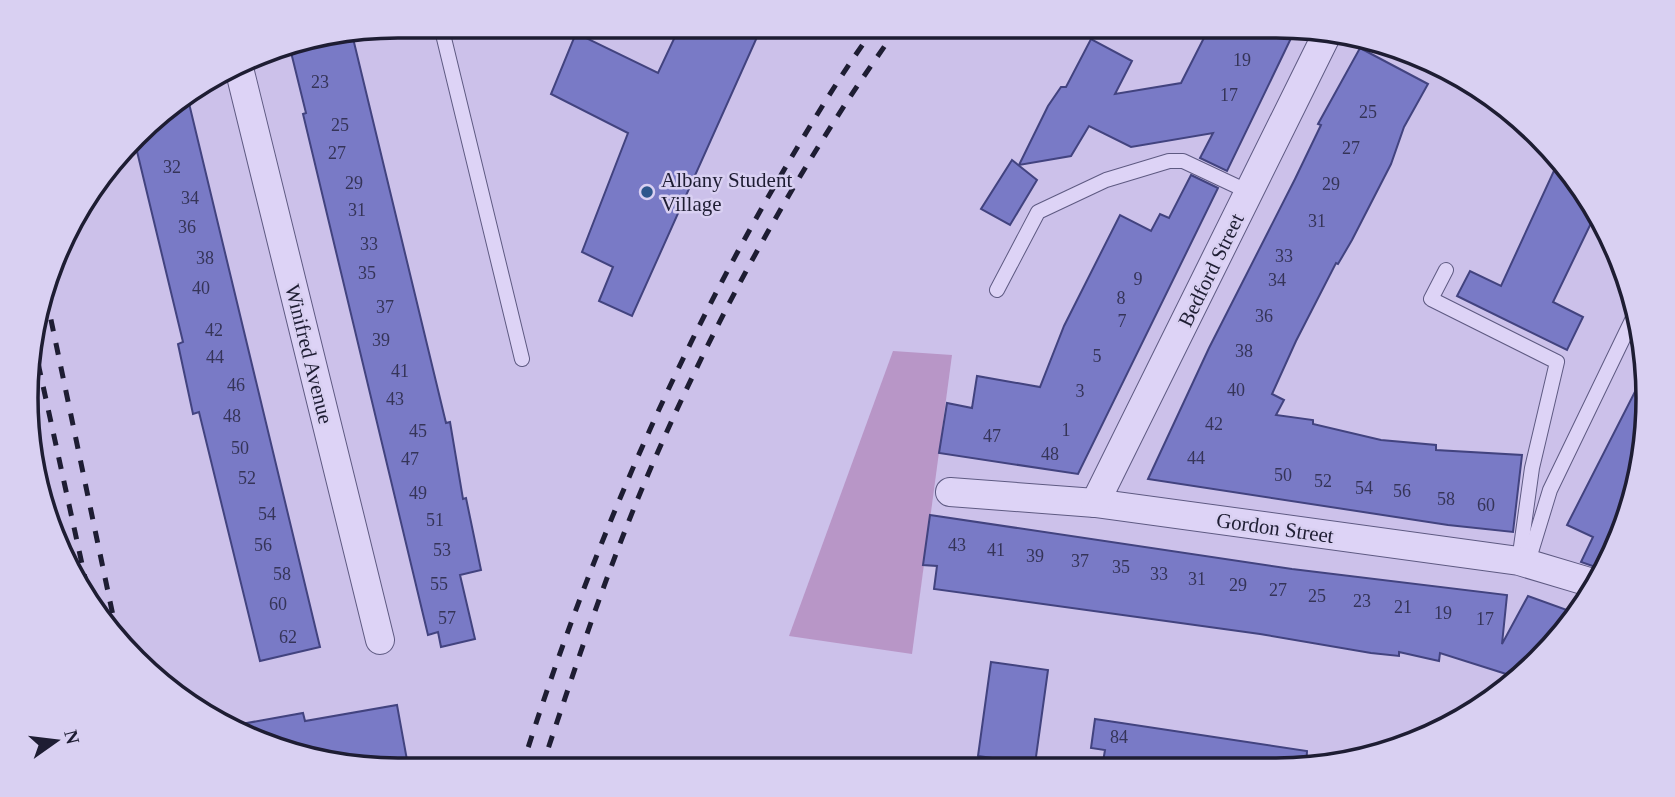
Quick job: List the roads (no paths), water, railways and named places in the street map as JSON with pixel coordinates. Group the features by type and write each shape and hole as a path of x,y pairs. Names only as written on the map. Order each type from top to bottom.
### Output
{"street":[{"name":"Bedford Street","path":"1095,503 1323,42"},
{"name":"Winifred Avenue","path":"241,75 380,640"},
{"name":"Gordon Street","path":"950,492 1095,503 1524,562 1586,581"}],"lane":[{"path":"445,38 522,359"},
{"path":"997,290 1038,212 1106,180 1169,161 1183,161 1249,192"},
{"path":"1446,270 1431,299 1557,362 1532,468 1524,562"},
{"path":"1524,562 1550,490 1629,326"}],"railway":[{"path":"525,758 600,547 662,402 696,331 771,192 834,87 868,38"},
{"path":"545,758 609,572 681,400 737,289 797,181 891,38"},
{"path":"49,312 114,619"},
{"path":"40,370 84,572"}],"place":[{"name":"Albany Student Village","path":"647,192"}]}
